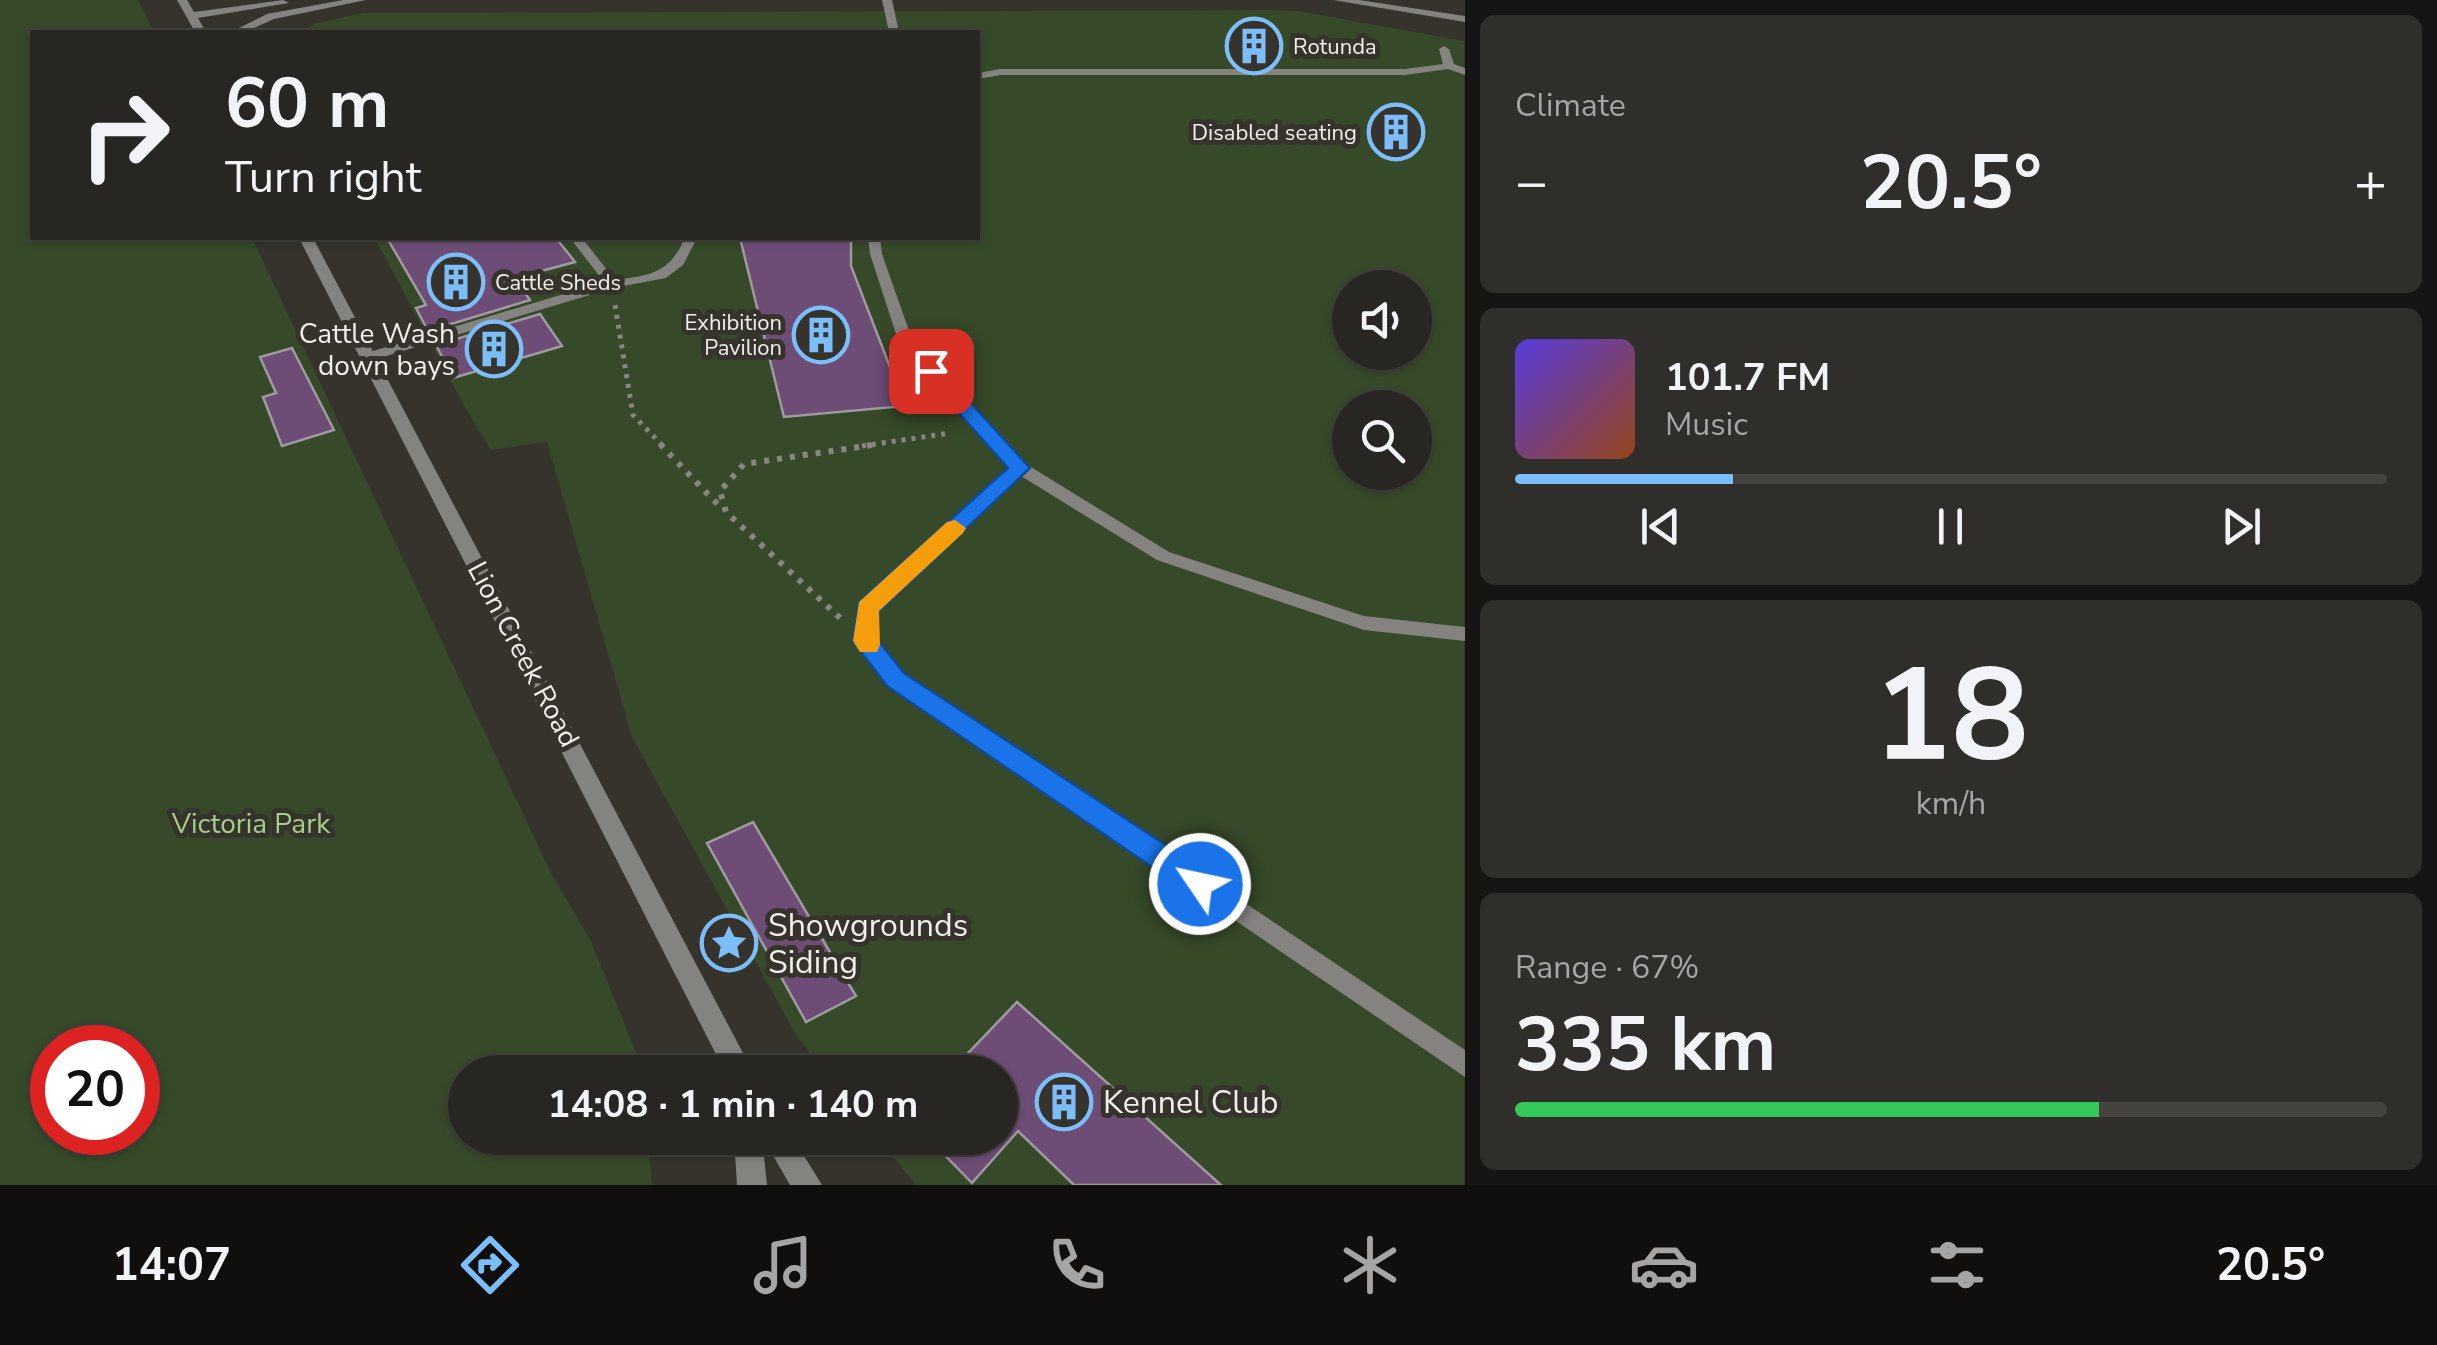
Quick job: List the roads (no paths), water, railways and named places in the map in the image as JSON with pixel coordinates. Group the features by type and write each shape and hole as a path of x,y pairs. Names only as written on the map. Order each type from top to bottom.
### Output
{"street":[{"path":"182,0 199,30"},
{"path":"192,16 318,0"},
{"path":"241,30 271,16 361,0"},
{"path":"1338,0 1464,19"},
{"name":"Lion Creek Road","path":"307,240 730,1055"},
{"path":"749,1155 752,1185"},
{"path":"788,1155 807,1185"}],"lane":[{"path":"887,0 894,30"},
{"path":"1444,49 1449,66"},
{"path":"980,76 1000,72 1405,72 1449,66 1464,72"},
{"path":"578,240 612,284"},
{"path":"368,357 612,284 653,279 677,266 691,240"},
{"path":"875,240 906,343 1020,468 1162,556 1364,623 1464,634"},
{"path":"1020,468 867,608 865,641 895,680 1464,1065"}],"place":[{"name":"Rotunda","path":"1254,46"},
{"name":"Disabled seating","path":"1396,132"},
{"name":"Cattle Sheds","path":"456,282"},
{"name":"Exhibition Pavilion","path":"821,335"},
{"name":"Cattle Wash down bays","path":"494,349"},
{"name":"Showgrounds Siding","path":"729,943"},
{"name":"Kennel Club","path":"1064,1102"}],"park label":[{"name":"Victoria Park","path":"251,823"}]}
